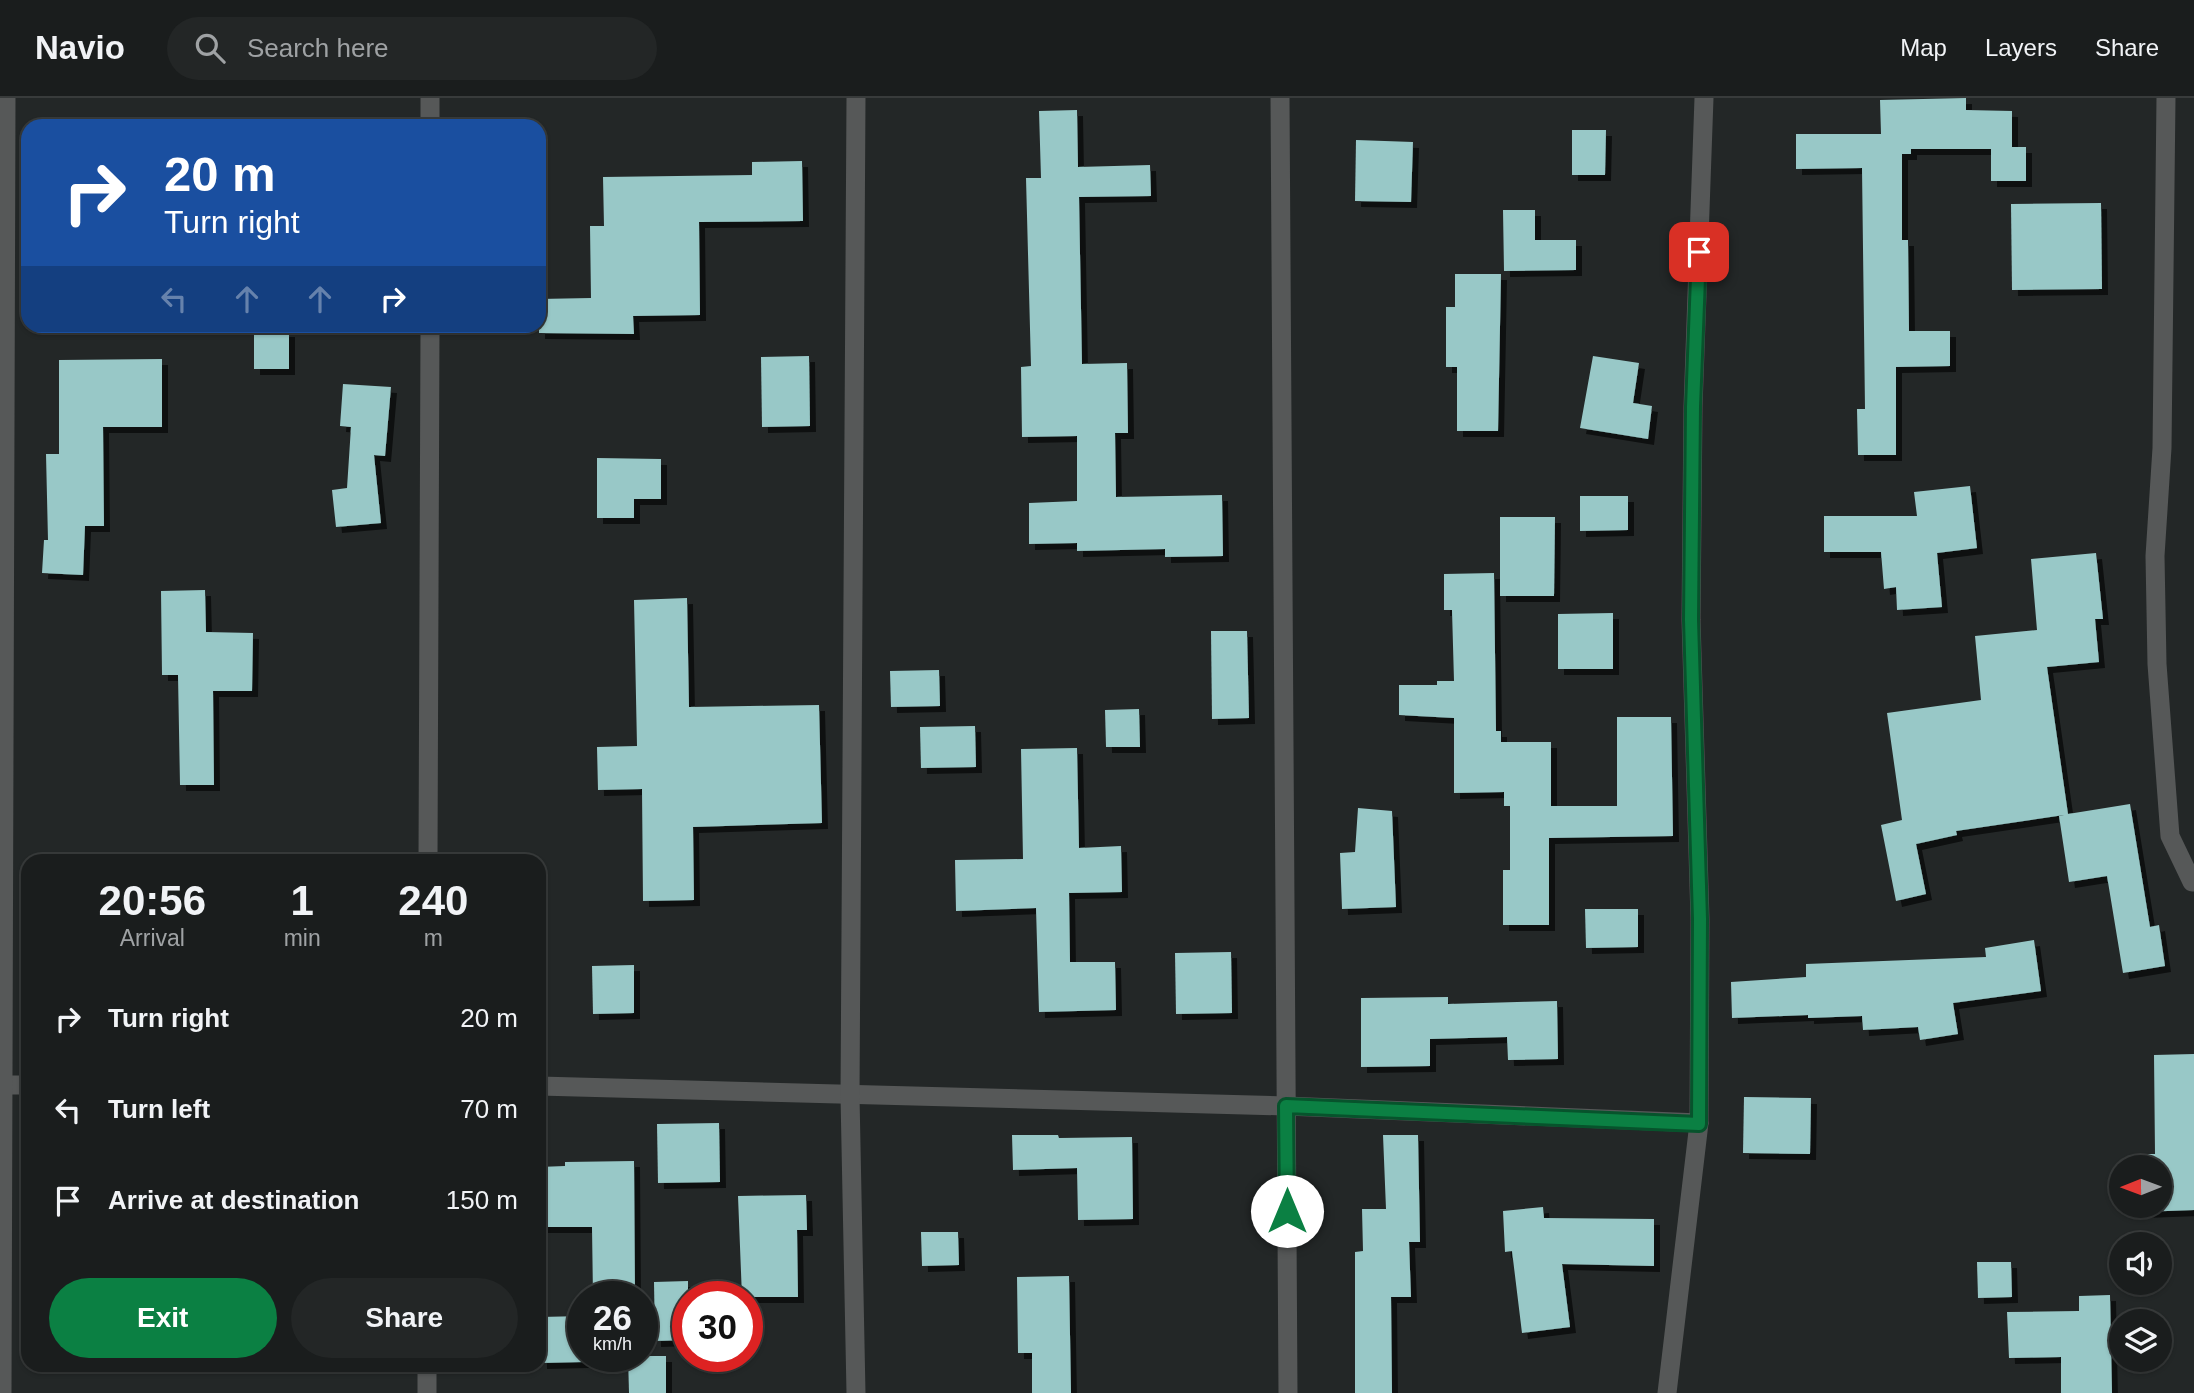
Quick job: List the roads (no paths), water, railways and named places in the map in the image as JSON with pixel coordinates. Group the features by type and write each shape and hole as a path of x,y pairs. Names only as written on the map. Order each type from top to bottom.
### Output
{"street":[{"path":"2,1393 6,98"},
{"path":"430,98 430,119"},
{"path":"856,98 850,1096 856,1393"},
{"path":"1280,98 1288,1393"},
{"path":"1667,1393 1699,1124 1700,919 1691,607 1693,407 1704,98"},
{"path":"2166,98 2162,448 2155,556 2157,664 2170,836 2194,882"},
{"path":"428,854 430,333"},
{"path":"2,1085 21,1085"},
{"path":"546,1086 1286,1106 1699,1124"},
{"path":"427,1372 427,1393"}]}
